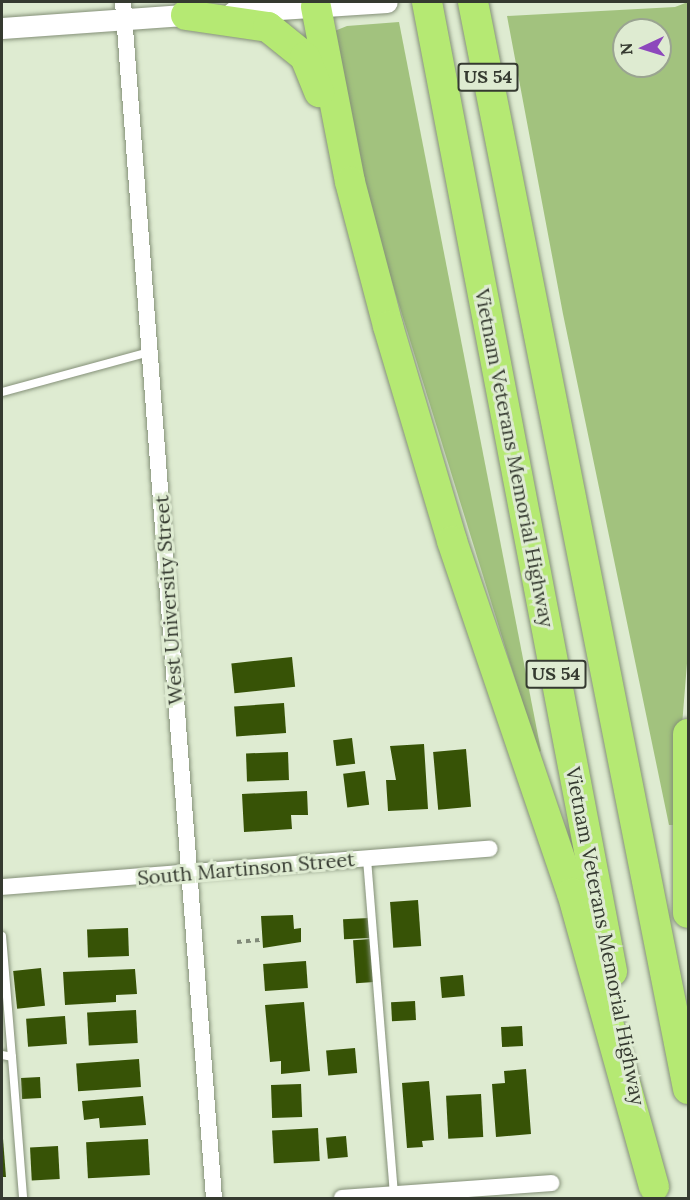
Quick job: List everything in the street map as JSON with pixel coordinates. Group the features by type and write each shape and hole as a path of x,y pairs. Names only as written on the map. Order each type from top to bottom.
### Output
{"highway":[{"name":"Vietnam Veterans Memorial Highway","path":"427,2 655,1193"},
{"name":"US 54","path":"473,2 688,1089"},
{"path":"316,7 350,182 388,326 452,541 572,893 655,1193"},
{"path":"186,15 268,27 305,57 350,182"},
{"path":"688,734 688,913"}],"street":[{"path":"2,28 124,10 186,15 387,2"},
{"name":"West University Street","path":"124,10 214,1198"},
{"name":"South Martinson Street","path":"2,887 490,849"},
{"path":"342,1198 551,1183"}],"lane":[{"path":"2,392 149,352"},
{"path":"367,859 394,1194"},
{"path":"2,936 23,1198"},
{"path":"2,1055 12,1057"}],"path":[{"path":"237,942 262,940"}],"green space":[{"path":"688,2 688,651 674,825 669,825 563,314 507,16 675,7"},
{"path":"399,22 541,751 538,753 373,221 332,32 347,26"}],"building":[{"path":"292,657 295,687 234,693 231,663"},
{"path":"284,703 286,733 236,736 234,706"},
{"path":"352,738 355,764 336,766 333,740"},
{"path":"424,744 428,809 388,811 386,780 396,780 390,746"},
{"path":"466,749 471,807 438,810 433,752"},
{"path":"288,752 289,780 247,781 246,753"},
{"path":"365,771 369,805 347,807 343,774"},
{"path":"307,791 308,815 291,815 292,829 244,832 242,794"},
{"path":"418,900 421,946 393,948 390,902"},
{"path":"293,915 294,929 301,928 301,942 263,948 261,916"},
{"path":"369,918 370,938 344,939 343,919"},
{"path":"128,928 129,956 88,957 87,929"},
{"path":"371,939 374,982 356,983 353,940"},
{"path":"306,961 308,988 265,991 263,964"},
{"path":"41,968 45,1006 17,1009 13,971"},
{"path":"135,969 137,994 116,995 116,1002 65,1005 63,972"},
{"path":"463,975 465,996 442,998 440,977"},
{"path":"415,1001 416,1020 392,1021 391,1002"},
{"path":"304,1002 310,1071 281,1074 281,1061 270,1062 265,1005"},
{"path":"136,1010 138,1043 89,1046 87,1013"},
{"path":"65,1016 67,1044 28,1047 26,1019"},
{"path":"522,1026 523,1046 502,1047 501,1027"},
{"path":"355,1048 357,1073 328,1075 326,1051"},
{"path":"139,1059 141,1087 78,1091 76,1063"},
{"path":"526,1069 531,1134 496,1137 492,1084 505,1083 504,1071"},
{"path":"40,1077 41,1098 22,1099 21,1078"},
{"path":"429,1081 434,1140 422,1141 423,1147 407,1148 402,1083"},
{"path":"301,1084 302,1117 272,1118 271,1085"},
{"path":"481,1094 483,1137 448,1139 446,1096"},
{"path":"143,1096 146,1125 100,1128 99,1118 84,1120 82,1101"},
{"path":"2,1126 6,1177 2,1177"},
{"path":"318,1128 320,1161 274,1163 272,1130"},
{"path":"346,1136 348,1157 328,1159 326,1138"},
{"path":"148,1139 150,1175 88,1178 86,1142"},
{"path":"58,1146 60,1179 32,1180 30,1147"}]}
